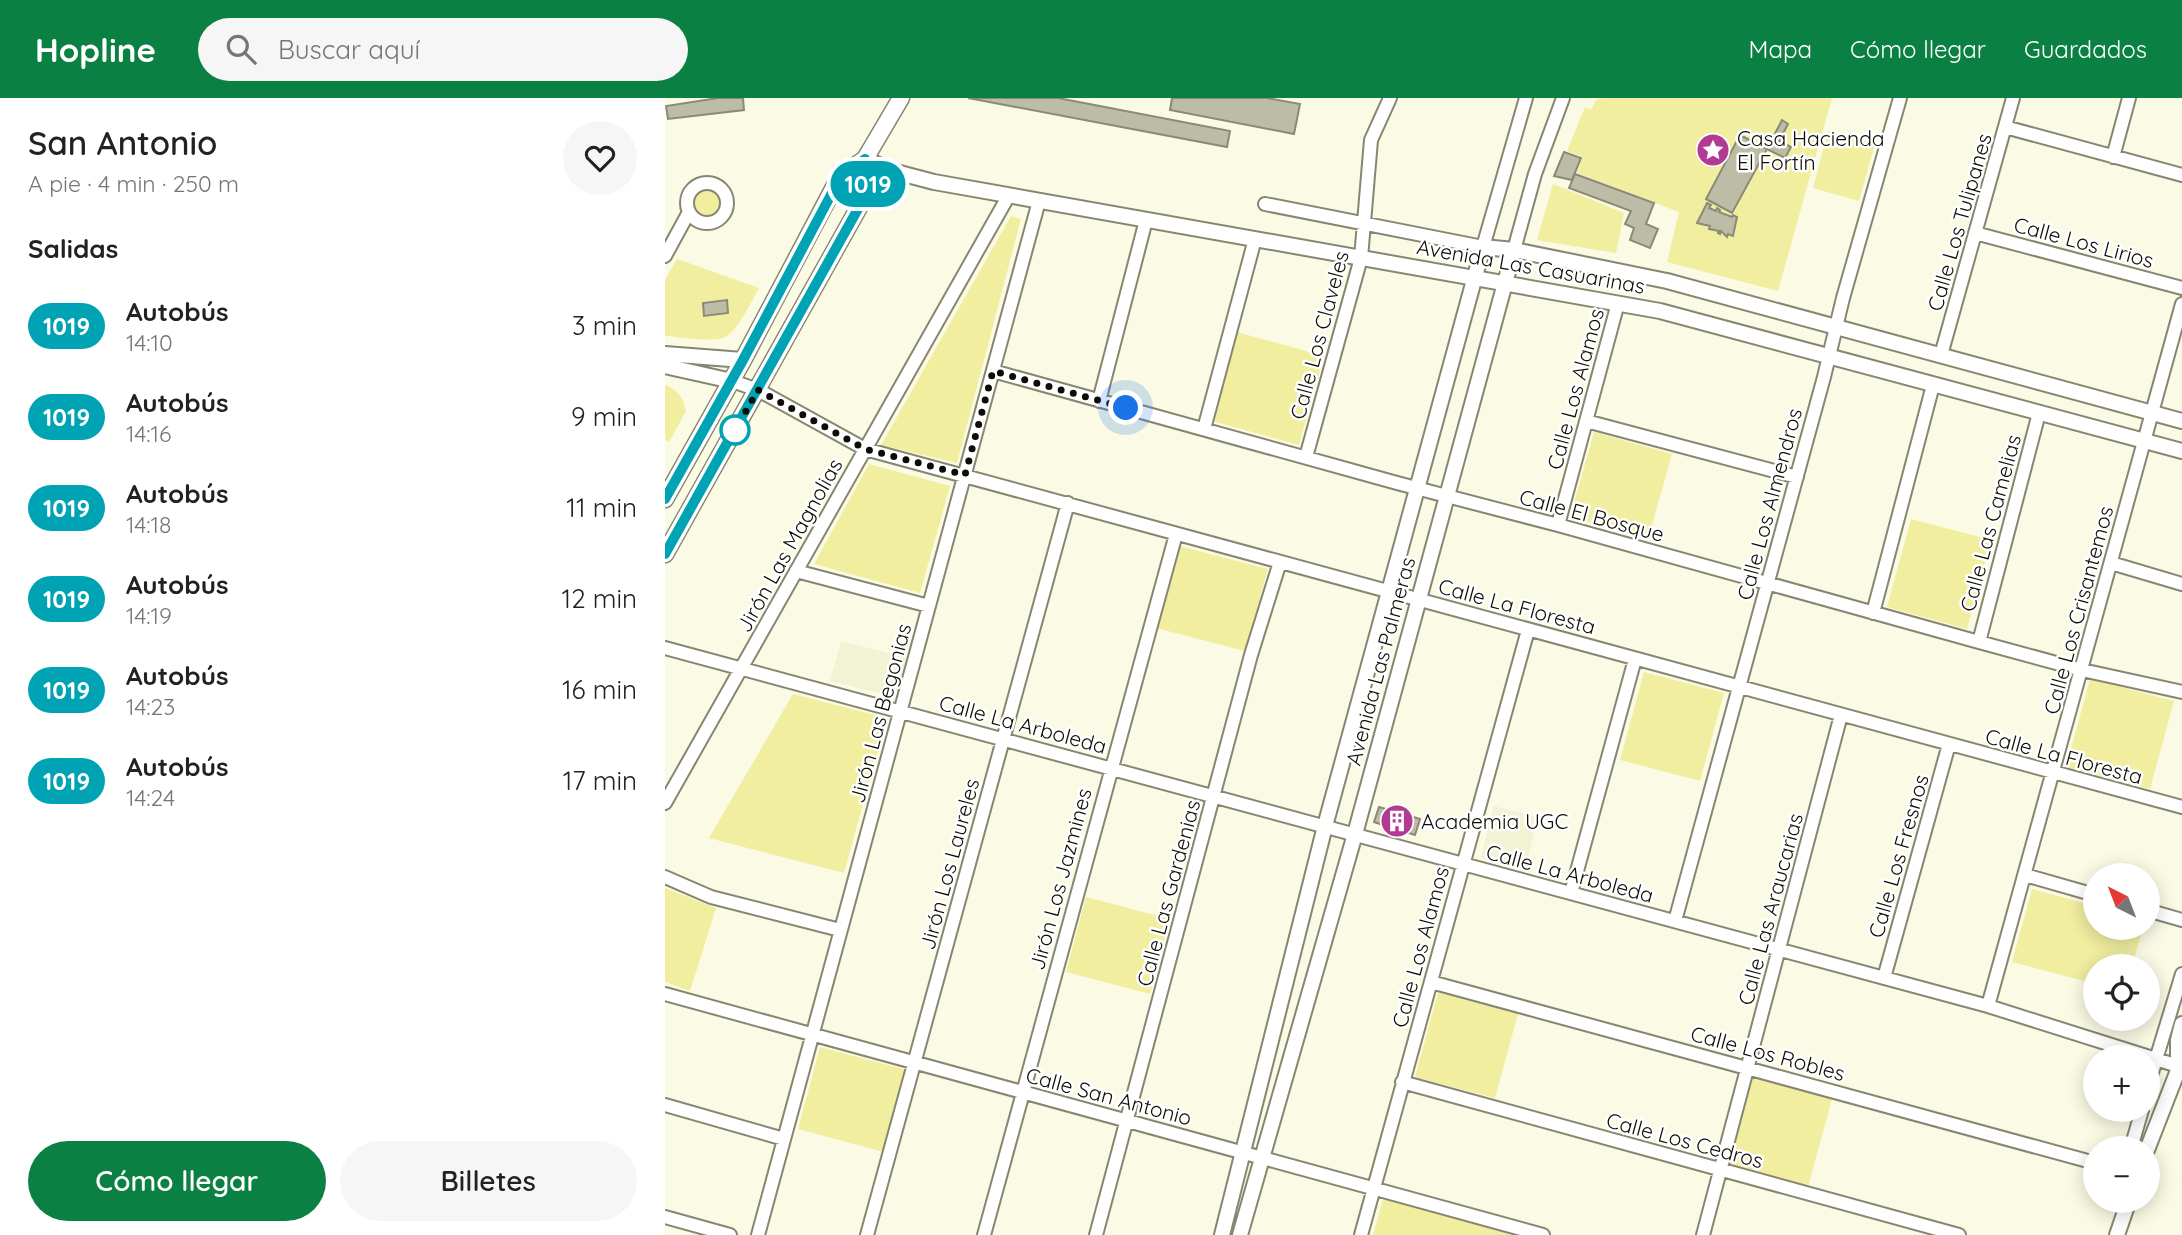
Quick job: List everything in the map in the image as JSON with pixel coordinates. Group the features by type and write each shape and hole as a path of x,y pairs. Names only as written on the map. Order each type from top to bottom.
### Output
{"main road":[{"path":"665,499 732,381 841,176 865,159 901,98"},
{"path":"665,554 868,191 865,159"}],"street":[{"name":"Calle Los Claveles","path":"1306,457 1361,258 1371,140 1390,98"},
{"name":"Avenida Las Palmeras","path":"1222,1235 1325,826 1526,98"},
{"name":"Avenida Las Palmeras","path":"1240,1235 1260,1157 1355,834 1535,174 1563,98"},
{"name":"Calle Los Almendros","path":"1675,921 1900,98"},
{"name":"Calle Los Tulipanes","path":"1941,355 2013,98"},
{"path":"2113,156 2129,98"},
{"path":"2005,127 2182,176"},
{"name":"Avenida Las Casuarinas","path":"865,159 907,176 1660,311 2182,451"},
{"name":"Jirón Las Magnolias","path":"665,803 1009,195"},
{"name":"Jirón Las Begonias","path":"758,1235 1039,201"},
{"name":"Avenida Las Casuarinas","path":"1265,204 1667,281 2182,421"},
{"path":"665,256 689,212"},
{"path":"1100,401 1146,220"},
{"name":"Calle Los Lirios","path":"1975,233 2182,288"},
{"path":"1204,429 1255,239"},
{"name":"Calle Los Alamos","path":"1557,524 1618,303"},
{"name":"Calle Los Crisantemos","path":"1988,1006 2182,304"},
{"path":"665,355 743,360"},
{"path":"665,366 732,381"},
{"name":"Calle El Bosque","path":"993,371 2082,670 2182,692"},
{"name":"Calle La Floresta","path":"732,381 758,390 865,449 2182,807"},
{"path":"1873,613 1933,385"},
{"name":"Calle Las Camelias","path":"1979,642 2039,414"},
{"path":"1586,421 1797,477"},
{"name":"Jirón Los Laureles","path":"867,1235 1067,503"},
{"name":"Jirón Los Jazmines","path":"984,1235 1176,534"},
{"name":"Calle Las Gardenias","path":"1096,1235 1251,655 1280,562"},
{"path":"2111,563 2182,584"},
{"path":"796,571 929,606"},
{"name":"Calle Los Alamos","path":"1361,1235 1528,630"},
{"name":"Calle La Arboleda","path":"665,648 1988,1006 2113,1045"},
{"path":"1570,893 1635,659"},
{"name":"Calle Las Araucarias","path":"1703,1235 1841,715"},
{"name":"Calle Los Fresnos","path":"1884,978 1949,744"},
{"path":"2025,875 2083,892"},
{"path":"665,877 711,897 840,930"},
{"path":"2160,913 2182,919"},
{"path":"2159,1045 2182,974"},
{"name":"Calle Los Robles","path":"1431,982 2083,1160"},
{"name":"Calle San Antonio","path":"665,994 1543,1235"},
{"path":"2152,1136 2180,1063 2178,1040 2182,1024"},
{"name":"Calle La Arboleda","path":"2160,1059 2180,1063"},
{"name":"Calle Los Cedros","path":"1402,1082 1959,1235"},
{"path":"665,1105 784,1139"},
{"path":"2117,1235 2125,1213"},
{"path":"665,1217 730,1235"}],"shaded area":[{"path":"1832,98 1778,291 1667,262 1679,212 1577,173 1583,157 1567,151 1585,107 1591,110 1596,100"},
{"path":"1828,131 1875,144 1859,201 1813,188"},
{"path":"1553,184 1624,213 1616,253 1537,240"},
{"path":"707,190 716,194 720,203 716,212 707,216 698,212 694,203 698,194"},
{"path":"1011,216 1021,219 957,463 881,445"},
{"path":"677,259 759,288 730,334 720,339 705,340 665,336 665,280"},
{"path":"1237,332 1324,356 1299,445 1212,421"},
{"path":"665,385 679,395 686,411 669,442 665,440"},
{"path":"1594,432 1672,454 1648,539 1570,517"},
{"path":"869,464 950,486 920,593 814,564"},
{"path":"1911,519 1991,540 1967,629 1887,607"},
{"path":"1179,546 1268,569 1245,651 1156,628"},
{"path":"841,641 908,658 895,697 830,681"},
{"path":"1644,672 1724,693 1700,781 1620,760"},
{"path":"2090,679 2174,701 2150,789 2066,767"},
{"path":"793,694 887,718 844,873 709,838"},
{"path":"1494,806 1538,817 1525,870 1481,858"},
{"path":"665,888 716,908 690,991 665,982"},
{"path":"2032,889 2083,903 2083,940 2140,940 2135,954 2083,954 2083,981 2012,962"},
{"path":"1086,897 1170,919 1150,994 1066,972"},
{"path":"1439,989 1519,1010 1495,1098 1415,1077"},
{"path":"820,1047 907,1070 884,1152 798,1129"},
{"path":"1752,1078 1832,1099 1808,1187 1728,1166"},
{"path":"1383,1199 1520,1235 1373,1235"}],"building":[{"path":"718,98 743,98 744,110 668,119 666,106"},
{"path":"968,98 1058,98 1230,131 1227,147"},
{"path":"1172,98 1267,98 1300,104 1294,134 1170,110"},
{"path":"1782,120 1788,124 1779,141 1791,147 1785,158 1767,149"},
{"path":"1740,135 1767,149 1732,213 1706,199"},
{"path":"1564,152 1581,158 1572,180 1554,176"},
{"path":"1575,174 1654,203 1646,224 1658,229 1650,248 1630,240 1634,228 1625,224 1631,211 1569,188"},
{"path":"1707,203 1711,205 1709,208 1716,211 1717,208 1719,212 1737,217 1733,236 1728,234 1727,237 1721,231 1720,234 1719,231 1709,229 1710,226 1697,223"},
{"path":"727,300 728,313 704,316 703,303"},
{"name":"Academia UGC","path":"1379,807 1420,819 1415,835 1374,822"}],"bus line":[{"name":"1019","path":"665,499 841,176 865,159 868,191 665,554"}],"place":[{"name":"Casa Hacienda El Fortín","path":"1713,150"},
{"name":"Academia UGC","path":"1397,821"}],"route":[{"path":"735,430 731,437 758,390 865,449 965,475 993,371 1126,408"}]}
